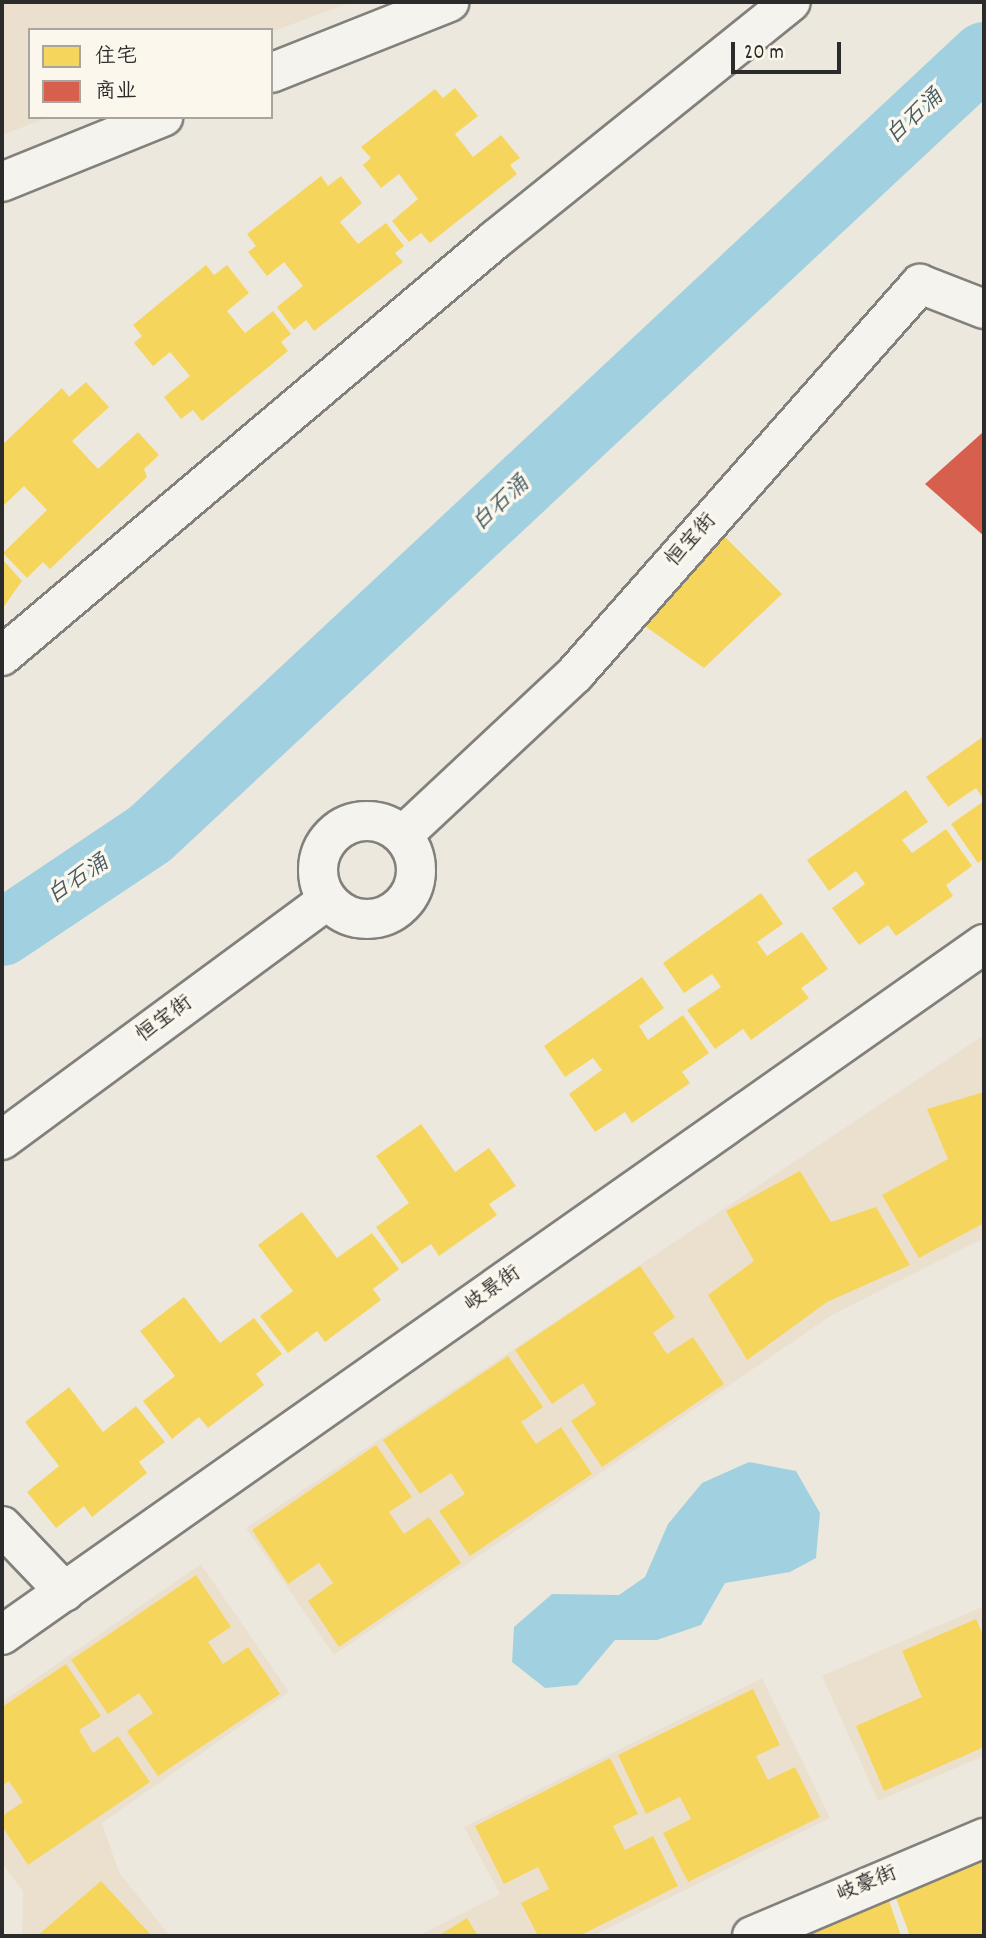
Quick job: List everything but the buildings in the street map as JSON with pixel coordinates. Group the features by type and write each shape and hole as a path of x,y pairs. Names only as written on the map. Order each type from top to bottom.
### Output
{"street":[{"path":"273,72 449,2"},
{"path":"2,656 496,239 791,2"},
{"path":"2,182 158,119"},
{"name":"恒宝街","path":"403,835 575,674 920,284 984,309"},
{"path":"373,821 403,835 412,848 416,880 400,907 370,920 346,915 327,900 317,869 335,833 373,821"},
{"name":"恒宝街","path":"2,1140 327,900"},
{"name":"岐景街","path":"2,1635 984,944"},
{"path":"2,1526 65,1592"},
{"name":"岐豪街","path":"752,1936 984,1838"}],"shaded area":[{"path":"2,2 352,2 273,31 273,28 28,28 28,119 44,119 2,135"},
{"path":"984,1035 984,1238 832,1315 334,1655 246,1528"},
{"path":"201,1564 289,1692 102,1823 119,1872 170,1936 22,1936 23,1892 2,1863 2,1702"},
{"path":"984,1606 984,1756 878,1801 822,1676"},
{"path":"762,1678 830,1818 593,1936 418,1936 500,1894 464,1827"}],"water":[{"path":"749,1462 796,1471 820,1513 816,1558 790,1572 725,1583 701,1625 657,1640 615,1640 577,1685 545,1688 512,1662 514,1627 552,1594 619,1595 645,1577 668,1524 702,1483"}],"waterway":[{"name":"白石涌","path":"2,933 150,834 984,55"}]}
